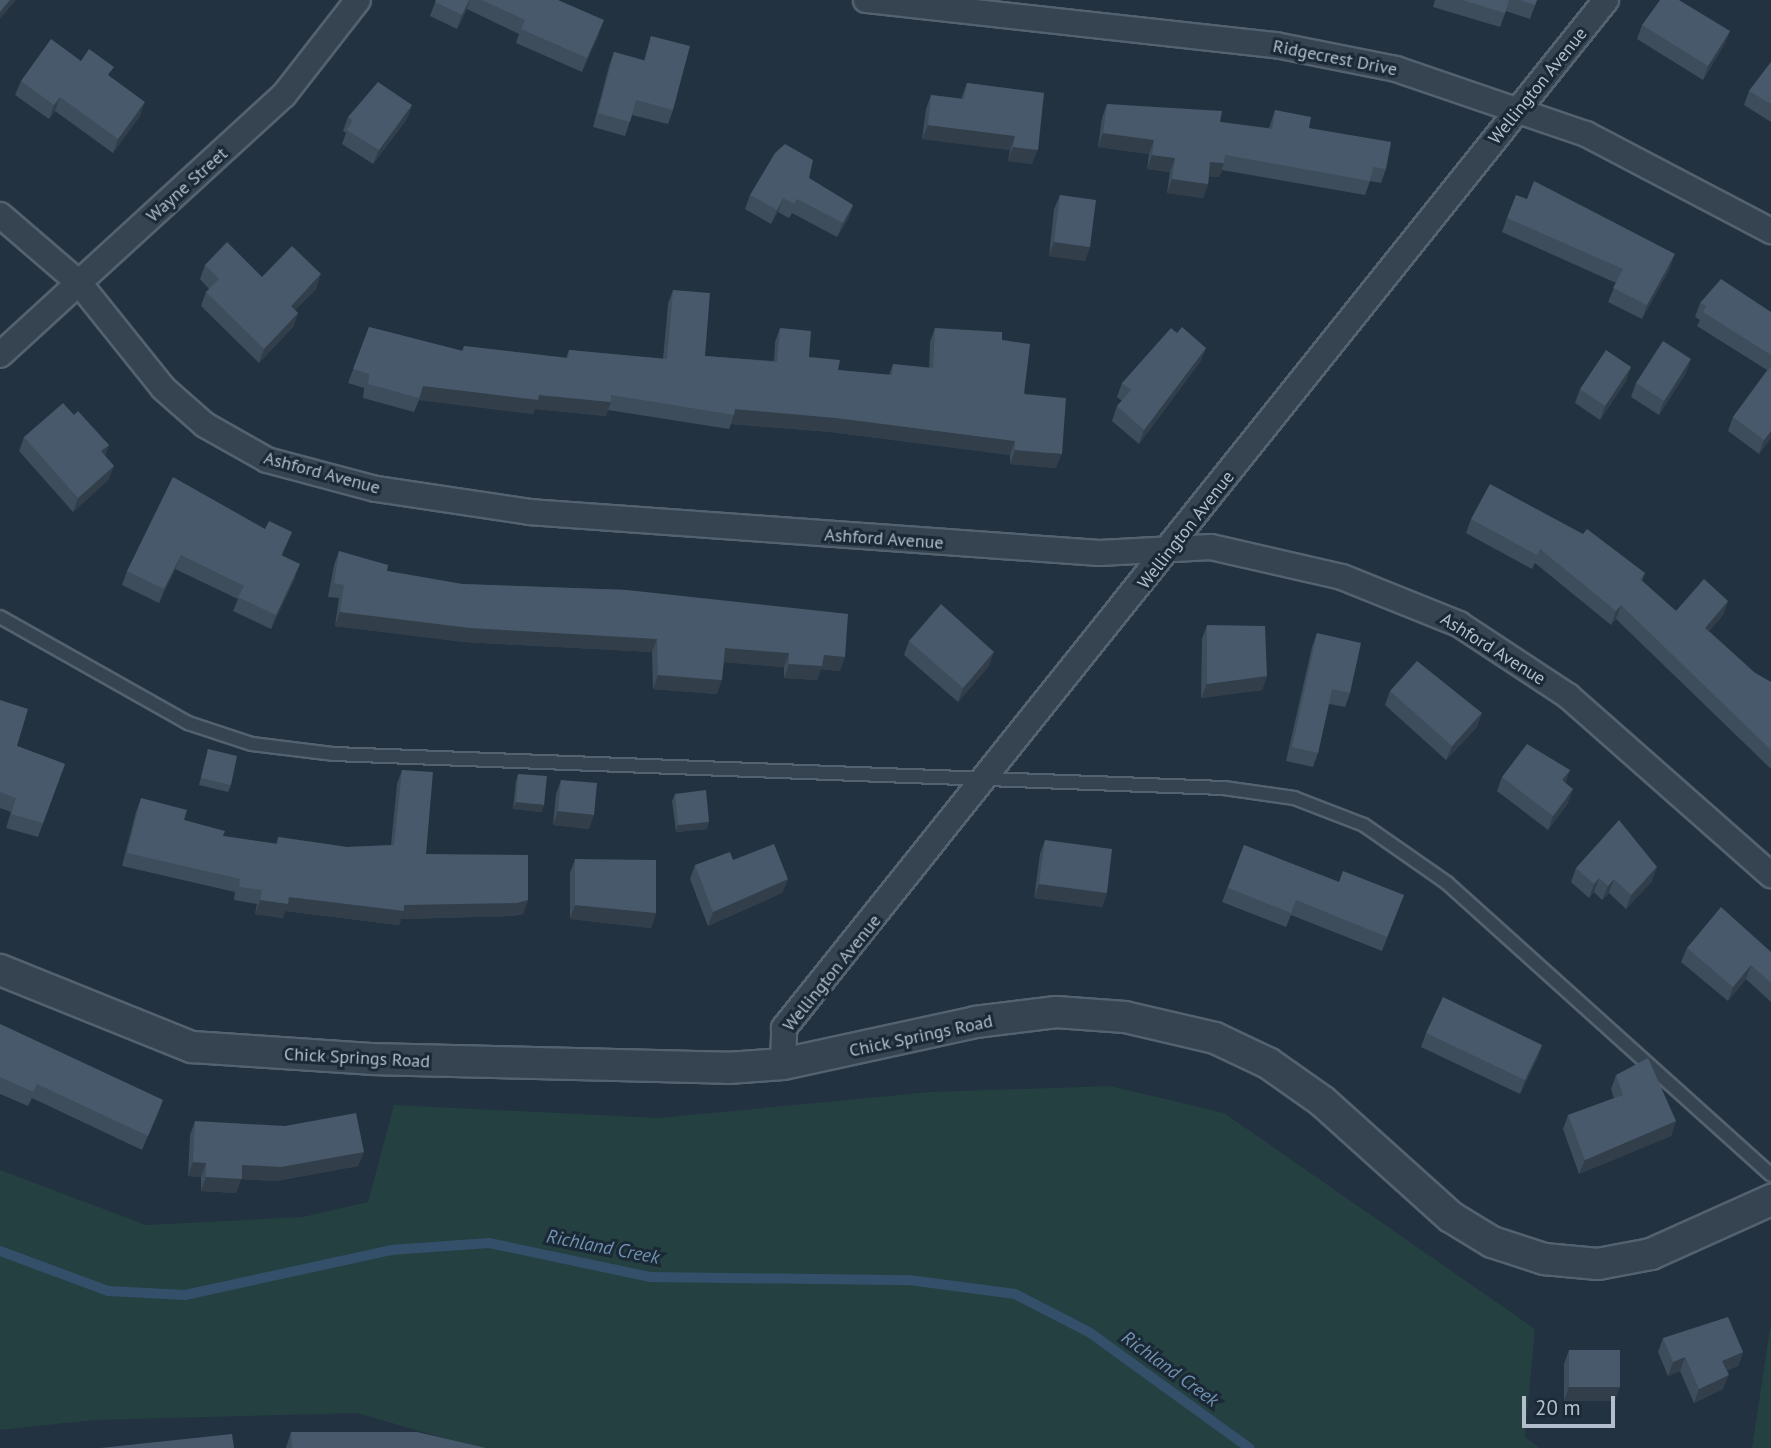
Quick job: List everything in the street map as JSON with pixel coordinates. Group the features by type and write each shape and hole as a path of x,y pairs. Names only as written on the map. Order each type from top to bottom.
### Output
{"street":[{"name":"Wayne Street","path":"0,355 284,96 358,0"},
{"name":"Ridgecrest Drive","path":"866,0 1276,45 1396,69 1586,134 1771,230"},
{"name":"Wellington Avenue","path":"783,1064 784,1028 980,781 1172,548 1606,0"},
{"name":"Ashford Avenue","path":"0,215 79,283 163,388 205,425 267,460 317,475 529,512 652,524 1100,553 1172,548 1249,553 1342,577 1459,624 1633,747 1771,875"},
{"name":"Chick Springs Road","path":"0,970 192,1047 626,1068 783,1064 975,1022 1056,1012 1125,1017 1215,1038 1268,1063 1322,1101 1451,1217 1492,1242 1544,1259 1598,1264 1651,1254 1771,1200"}],"lane":[{"path":"0,617 188,723 252,744 334,754 1253,791 1364,825 1447,883 1771,1175"}],"green space":[{"path":"1110,1086 1224,1113 1535,1329 1525,1437 1540,1448 478,1448 357,1413 94,1420 0,1430 0,1170 146,1225 303,1217 368,1202 394,1105 658,1118 931,1092"},
{"path":"1771,1322 1771,1448 1752,1448"}],"building":[{"path":"0,0 10,0 0,12"},
{"path":"469,0 462,15 435,2"},
{"path":"482,0 558,0 604,20 587,58 521,29 525,20"},
{"path":"1462,0 1509,0 1505,13"},
{"path":"1519,0 1537,0 1535,5"},
{"path":"1660,0 1679,0 1730,31 1708,66 1642,25"},
{"path":"651,36 690,46 673,110 636,100 630,122 598,113 614,52 645,61"},
{"path":"51,39 81,61 89,49 114,67 108,75 145,102 118,139 60,97 54,105 21,81"},
{"path":"1771,62 1771,104 1749,91"},
{"path":"378,82 412,105 379,150 347,130 353,120 348,117"},
{"path":"967,83 1044,93 1038,150 1013,147 1015,136 928,125 931,95 964,99"},
{"path":"1107,104 1222,111 1220,122 1272,129 1275,110 1311,117 1309,128 1391,142 1386,169 1373,167 1370,181 1225,155 1224,163 1210,162 1208,184 1172,179 1175,158 1152,155 1154,140 1103,133"},
{"path":"785,144 813,160 809,178 853,205 843,223 797,199 794,204 783,198 777,210 750,195 775,153"},
{"path":"1534,181 1675,254 1647,305 1613,288 1623,269 1507,218 1516,195 1527,199"},
{"path":"1060,195 1096,200 1090,247 1054,242"},
{"path":"227,242 262,277 292,246 321,274 291,306 298,313 264,349 206,292 219,279 205,265"},
{"path":"1721,279 1771,312 1771,355 1703,312 1706,306 1700,303"},
{"path":"673,290 710,293 705,356 777,362 780,328 811,331 809,357 840,360 838,370 892,375 893,364 933,368 935,328 1002,332 1002,340 1030,344 1024,394 1066,398 1062,454 1015,450 1015,441 836,418 735,409 734,415 611,395 611,402 539,395 538,400 423,386 419,398 368,384 369,374 353,369 369,327 463,351 464,346 568,358 569,350 667,359"},
{"path":"1182,327 1206,348 1144,430 1117,406 1131,390 1122,383 1171,328 1177,333"},
{"path":"1663,341 1691,359 1664,401 1636,383"},
{"path":"1606,350 1631,367 1605,406 1580,389"},
{"path":"1771,366 1771,431 1764,440 1733,417"},
{"path":"63,403 74,415 78,411 109,445 101,451 114,466 78,498 24,437"},
{"path":"173,477 265,529 269,521 292,532 281,555 300,564 276,615 238,597 244,586 181,555 164,589 127,571"},
{"path":"1490,484 1583,534 1587,529 1645,573 1640,579 1676,611 1704,579 1728,601 1705,628 1755,673 1771,682 1771,750 1621,605 1616,611 1540,549 1537,555 1471,519"},
{"path":"339,551 388,565 387,571 462,584 627,590 848,614 845,657 824,655 822,666 789,664 789,653 725,648 722,680 658,675 657,639 470,628 340,612 344,585 334,583"},
{"path":"941,604 994,652 963,688 909,641"},
{"path":"1207,625 1265,626 1267,676 1207,684"},
{"path":"1317,633 1361,643 1350,693 1332,689 1318,753 1292,747"},
{"path":"1417,661 1482,713 1452,746 1390,691"},
{"path":"0,700 28,709 17,746 65,764 43,823 11,814 16,798 0,792"},
{"path":"1527,744 1570,770 1562,780 1573,789 1553,816 1502,777"},
{"path":"208,749 237,756 231,785 201,778"},
{"path":"402,770 433,772 426,854 528,855 528,900 517,903 404,905 404,911 289,897 288,904 260,900 262,890 239,887 240,879 127,853 141,798 187,810 184,820 225,831 223,836 278,844 278,837 347,847 394,845"},
{"path":"518,774 547,776 544,805 516,802"},
{"path":"561,780 597,783 594,815 558,811"},
{"path":"706,790 709,822 678,825 675,794"},
{"path":"1619,820 1657,867 1631,895 1614,879 1608,886 1599,878 1594,884 1576,868"},
{"path":"1045,840 1112,849 1107,893 1039,884"},
{"path":"774,844 788,879 713,912 695,865 730,852 733,860"},
{"path":"1244,845 1339,882 1343,871 1404,895 1387,937 1296,900 1291,913 1228,888"},
{"path":"575,859 656,860 656,913 575,905"},
{"path":"1721,907 1771,952 1771,983 1751,965 1733,987 1687,948"},
{"path":"1443,997 1542,1045 1525,1080 1426,1033"},
{"path":"0,1024 163,1100 148,1136 37,1084 33,1092 0,1077"},
{"path":"1648,1058 1676,1121 1585,1160 1568,1115 1623,1095 1616,1075"},
{"path":"356,1113 364,1152 281,1167 242,1165 242,1179 206,1177 206,1163 193,1162 195,1121 285,1126"},
{"path":"1728,1317 1743,1352 1722,1361 1729,1375 1699,1389 1685,1357 1673,1362 1663,1338"},
{"path":"1569,1350 1620,1350 1620,1387 1569,1387"},
{"path":"291,1432 417,1432 486,1448 292,1448"},
{"path":"232,1434 234,1448 100,1448"}],"waterway":[{"name":"Richland Creek","path":"0,1251 108,1291 185,1295 391,1250 489,1243 650,1277 909,1280 1015,1294 1089,1332 1249,1448"}]}
